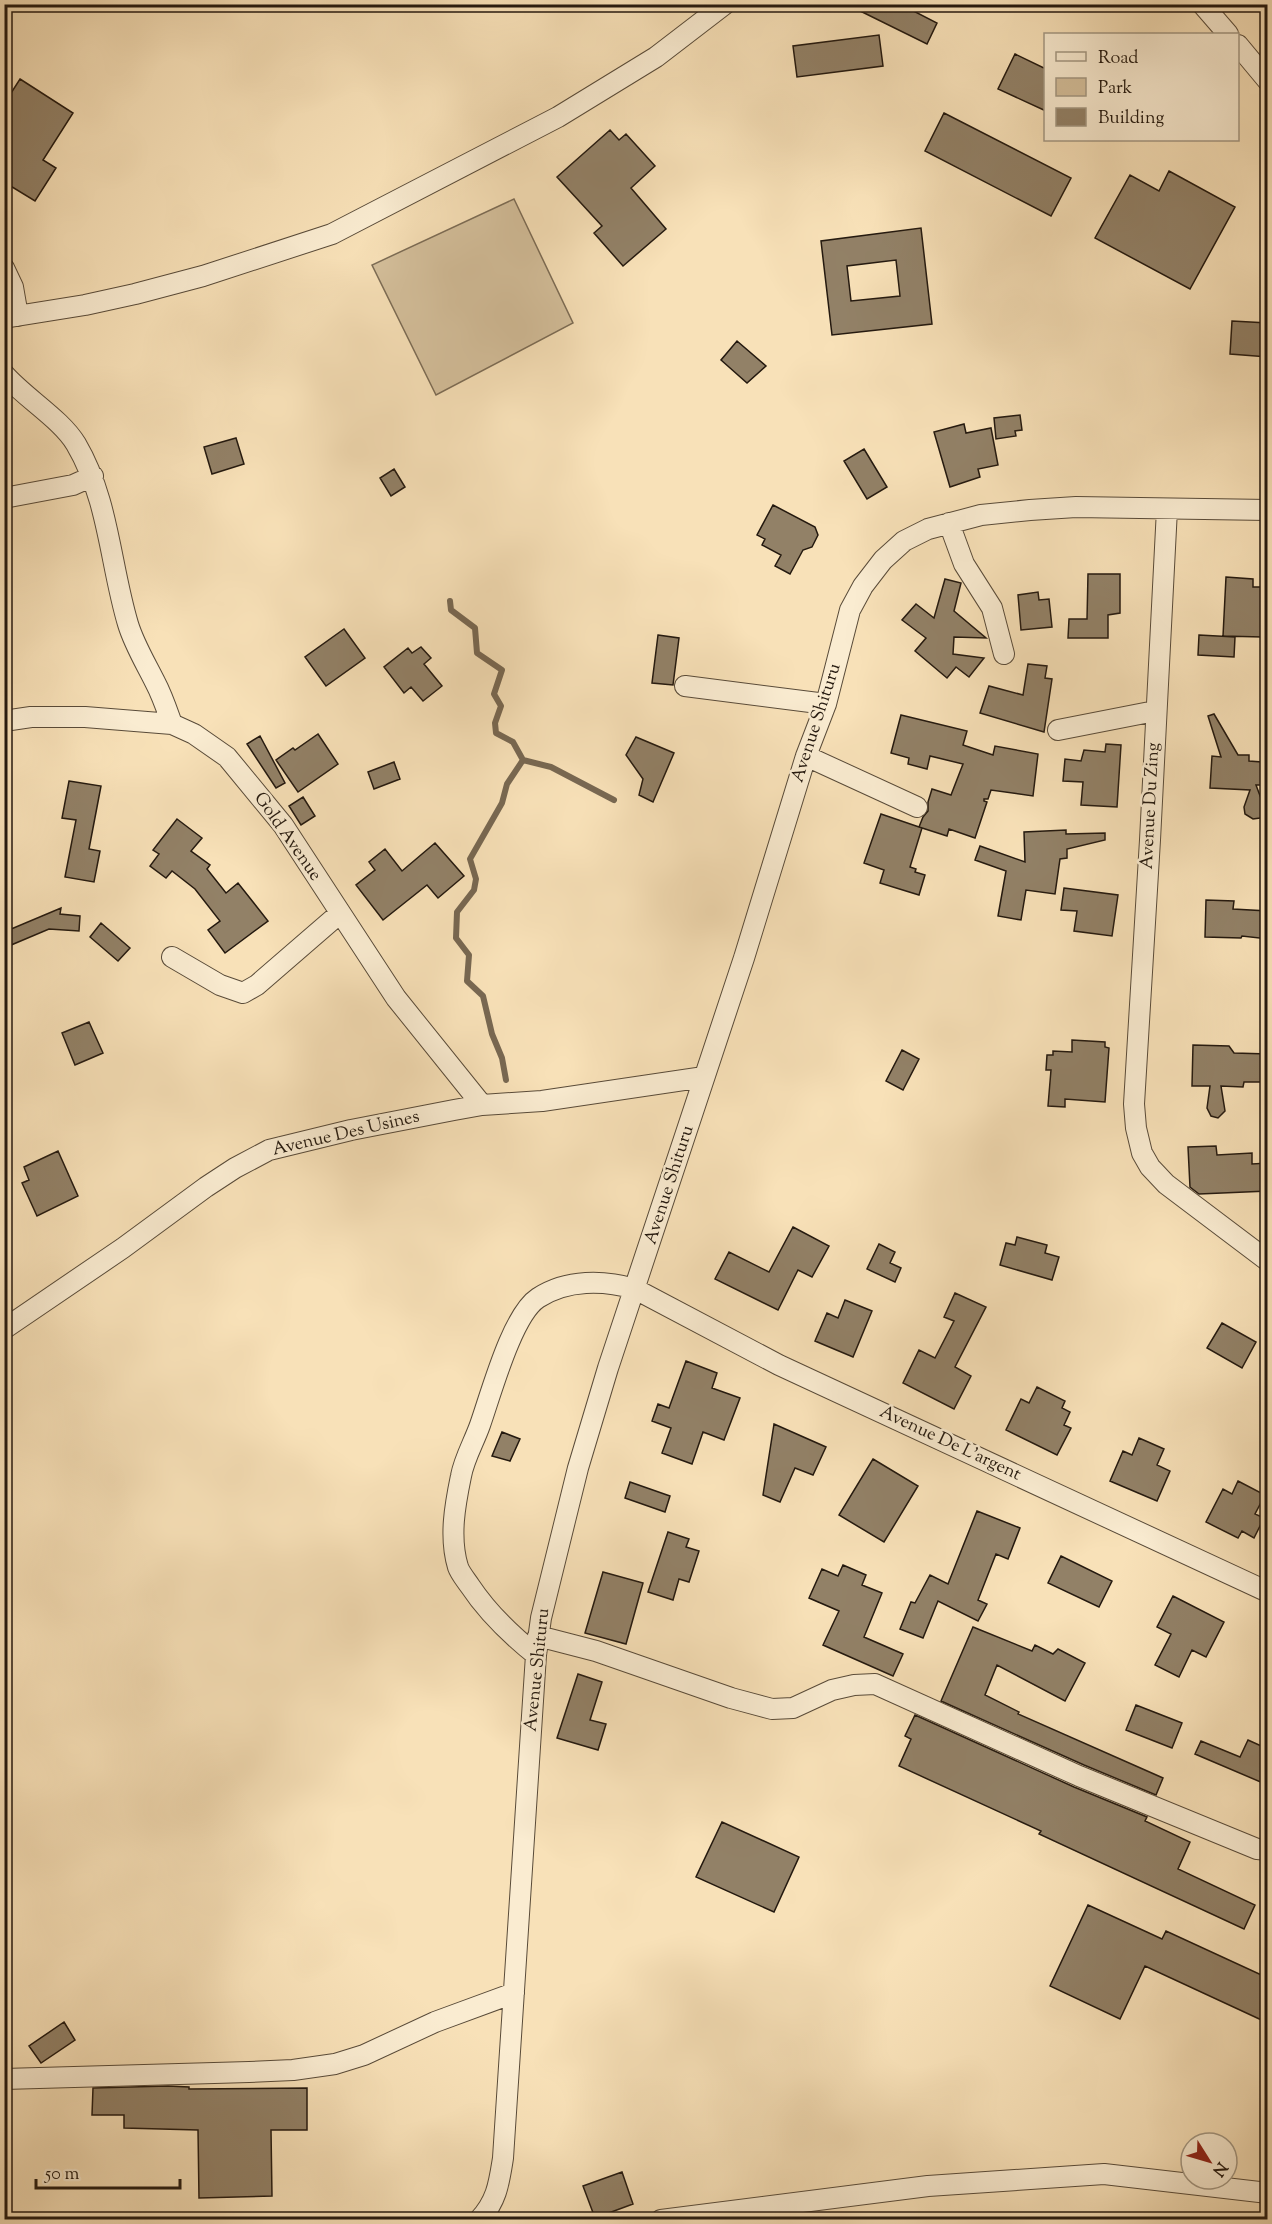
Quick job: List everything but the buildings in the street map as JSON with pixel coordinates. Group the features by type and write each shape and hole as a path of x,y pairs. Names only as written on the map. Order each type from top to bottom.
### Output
{"street":[{"path":"4,268 13,287 11,317 135,294 203,276 332,234 558,117 656,57 725,4"},
{"path":"1202,4 1227,33"},
{"path":"1239,46 1268,81"},
{"path":"4,374 18,390 58,424 75,442 93,476 128,624 172,724"},
{"path":"4,498 73,485 93,476"},
{"name":"Avenue Shituru","path":"480,2220 490,2208 499,2186 505,2128 540,1618 578,1468 744,958 806,756 826,704 850,610 863,586 883,560 904,541 928,529 981,515 1076,507 1268,510"},
{"name":"Avenue Du Zing","path":"1167,508 1134,1104 1136,1128 1142,1153 1150,1167 1166,1184 1268,1261"},
{"path":"949,523 964,564 992,608 1004,654"},
{"path":"686,686 826,704"},
{"path":"1058,730 1155,711"},
{"name":"Gold Avenue","path":"4,721 31,717 85,717 172,724 194,734 227,757 283,825 396,998 482,1105"},
{"path":"806,756 917,807"},
{"path":"172,957 220,985 243,993 257,985 339,914"},
{"name":"Avenue Des Usines","path":"4,1329 123,1248 206,1187 269,1150 351,1130 482,1105 542,1101 704,1077"},
{"name":"Avenue De L'argent","path":"537,1646 493,1616 458,1569 454,1548 453,1521 461,1473 498,1371 524,1312 537,1298 561,1287 582,1283 612,1283 635,1288 779,1365 1268,1592"},
{"path":"537,1646 596,1651 731,1698 772,1709 793,1708 832,1690 854,1685 875,1684 1079,1776 1257,1849 1268,1850"},
{"path":"4,2079 249,2072 293,2070 335,2064 364,2055 435,2022 514,1993"},
{"path":"661,2220 928,2186 1104,2174 1268,2193"}],"green space":[{"path":"514,199 573,323 436,395 372,265"}],"waterway":[{"path":"450,601 451,610 475,628 477,653 502,670 494,694 501,706 495,723 496,733 513,742 523,760 507,784 502,803 470,859 476,879 474,890 457,912 456,938 469,955 467,981 483,996 492,1034 502,1058 506,1080"},
{"path":"523,760 551,767 614,800"}]}
